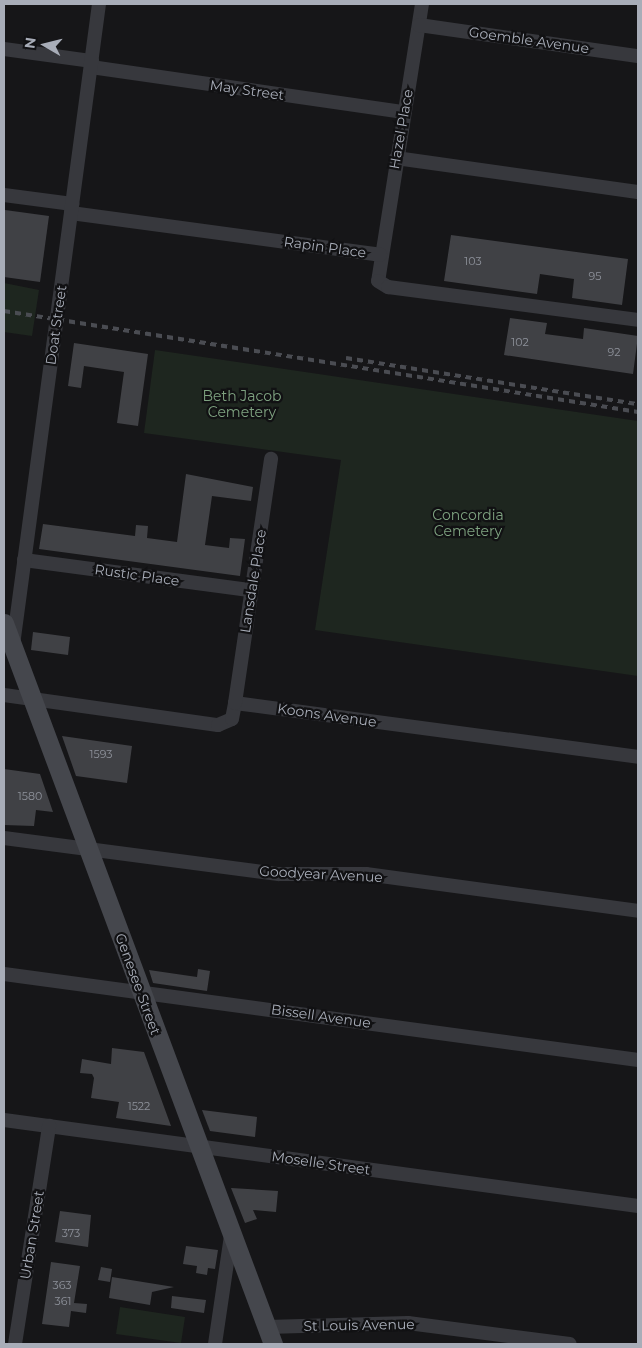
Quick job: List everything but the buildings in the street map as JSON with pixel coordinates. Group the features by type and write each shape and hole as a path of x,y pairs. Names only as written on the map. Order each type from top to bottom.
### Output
{"main road":[{"name":"Genesee Street","path":"4,623 270,1336"}],"street":[{"name":"Doat Street","path":"12,646 99,4"},
{"name":"Hazel Place","path":"380,255 422,4"},
{"name":"Goemble Avenue","path":"419,25 638,56"},
{"name":"May Street","path":"4,49 404,112"},
{"path":"396,158 638,192"},
{"name":"Rapin Place","path":"4,195 72,208 380,255 376,278 388,288 638,320"},
{"name":"Lansdale Place","path":"235,703 250,590 257,564 271,459"},
{"name":"Rustic Place","path":"24,560 250,590"},
{"path":"4,695 223,725 232,719 235,703"},
{"name":"Koons Avenue","path":"235,703 638,757"},
{"name":"Goodyear Avenue","path":"4,838 282,874 366,874 638,911"},
{"name":"Bissell Avenue","path":"4,974 638,1060"},
{"name":"Moselle Street","path":"4,1120 638,1206"},
{"name":"Urban Street","path":"15,1344 49,1126"},
{"path":"214,1344 231,1233"},
{"name":"St Louis Avenue","path":"270,1336 408,1322 570,1344"}],"green space":[{"path":"4,283 39,290 32,336 4,332"},
{"name":"Concordia Cemetery","path":"155,350 638,421 638,676 315,630 341,460 144,433"},
{"path":"120,1307 185,1317 181,1343 116,1334"}],"railway":[{"path":"4,311 638,412"},
{"path":"346,358 638,404"}],"park label":[{"name":"Beth Jacob Cemetery","path":"242,404"}]}
